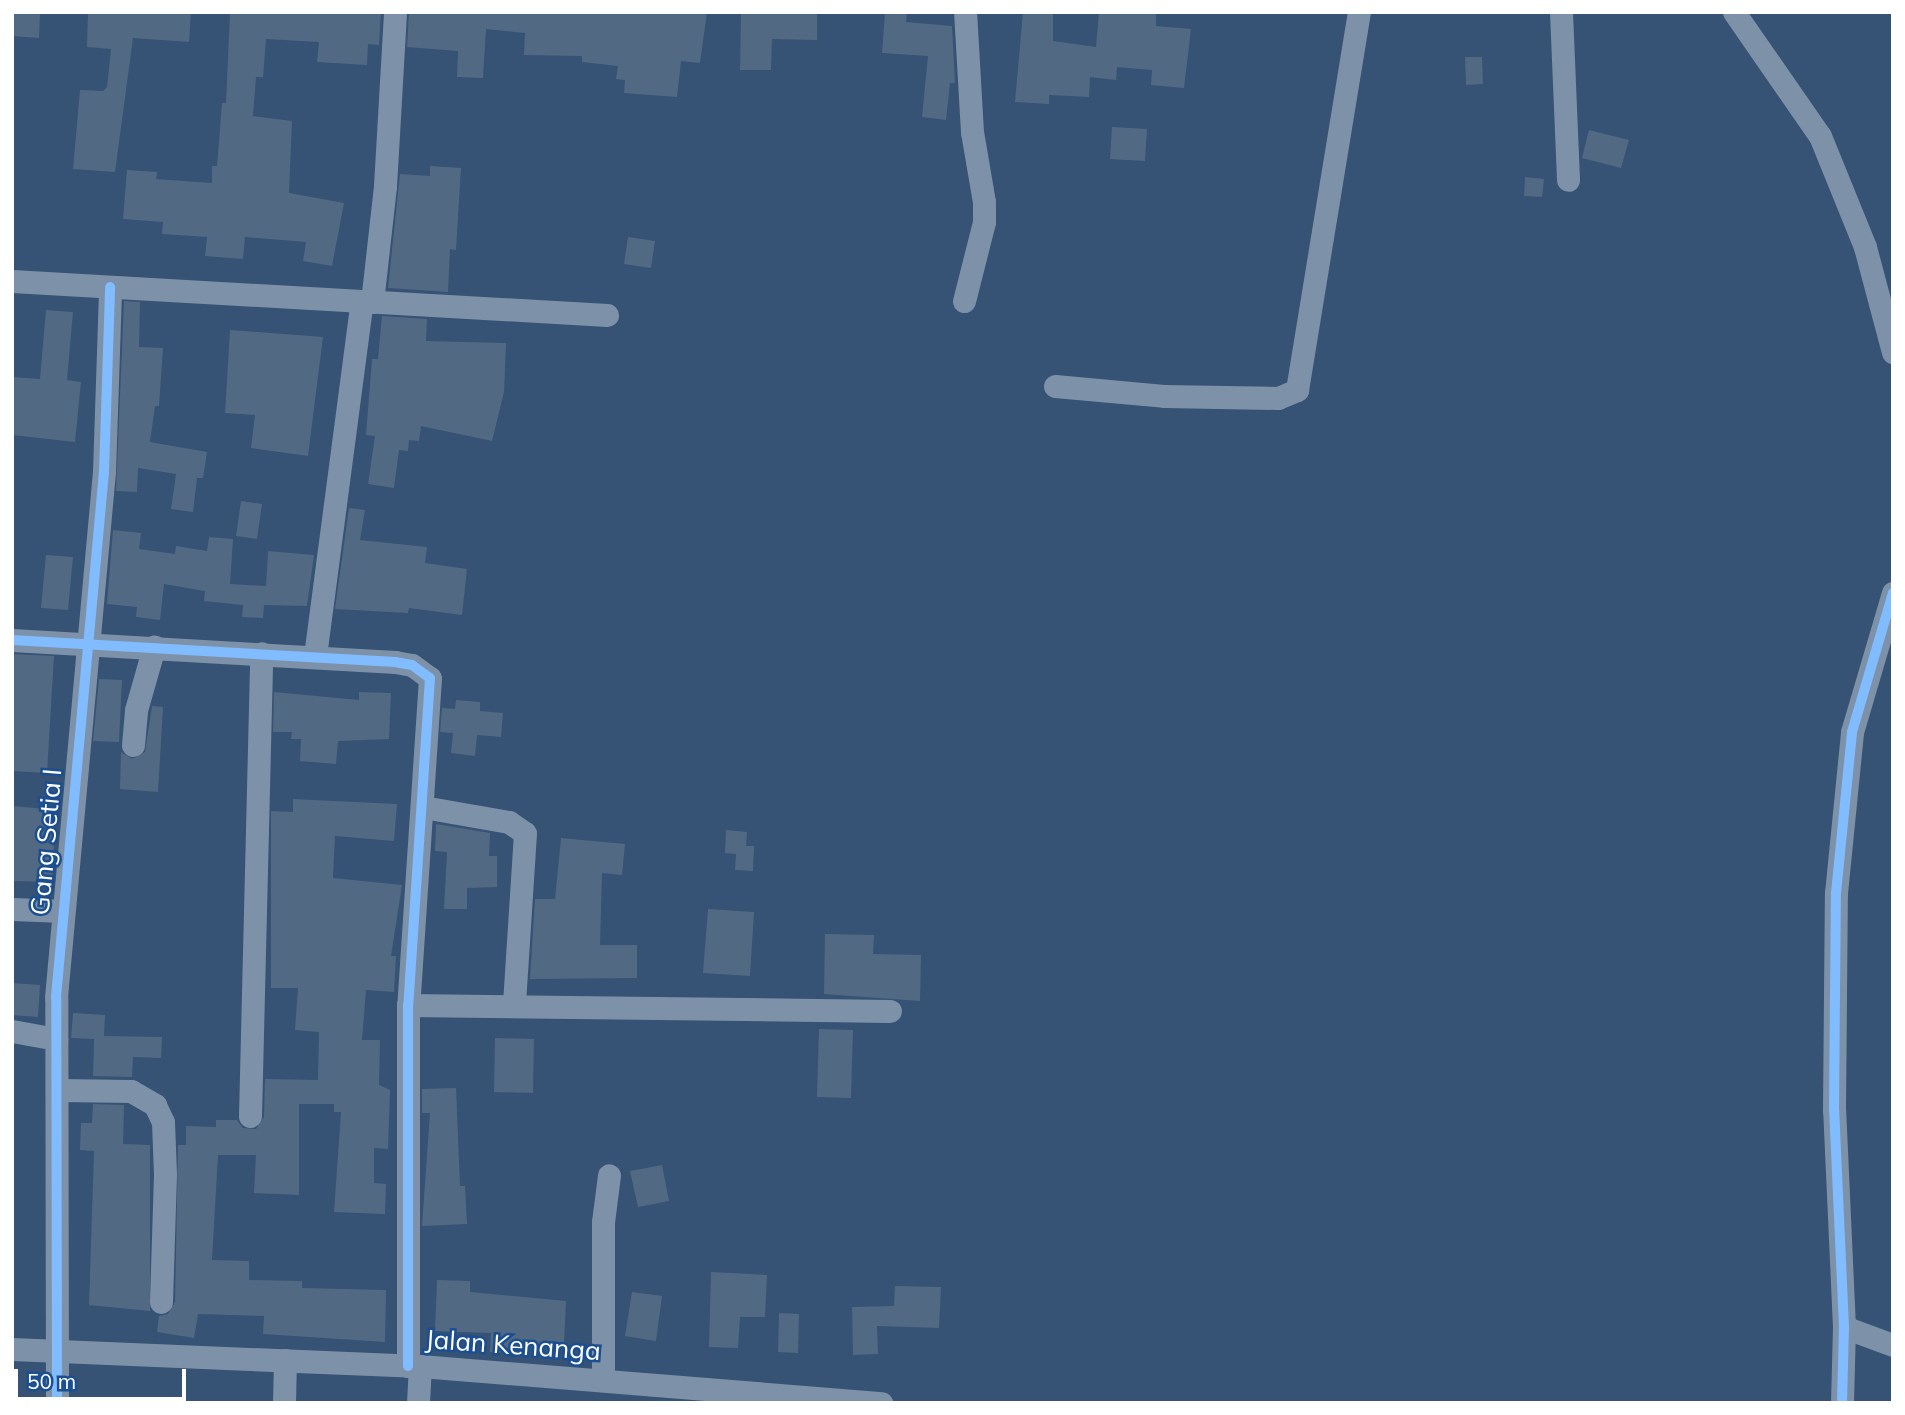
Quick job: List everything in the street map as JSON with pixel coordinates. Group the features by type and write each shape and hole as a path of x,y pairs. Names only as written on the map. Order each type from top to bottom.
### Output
{"street":[{"path":"315,656 385,186 395,12"},
{"path":"964,301 984,222 984,202 972,132 965,12"},
{"path":"1055,386 1164,396 1278,398 1297,390 1359,12"},
{"path":"1561,12 1568,180"},
{"path":"1734,12 1820,136 1865,247 1893,352"},
{"path":"12,281 607,315"},
{"name":"Gang Setia I","path":"57,1403 56,1040 63,911 104,472 110,286"},
{"path":"1842,1403 1844,1327 1834,1110 1836,893 1852,732 1893,593"},
{"path":"12,640 395,662 412,666 430,678 408,1004 414,1366 418,1403"},
{"path":"133,745 136,710 154,647"},
{"path":"250,1116 261,653"},
{"path":"423,807 509,822 525,833 514,1005"},
{"path":"12,909 63,911"},
{"path":"408,1004 890,1011"},
{"path":"12,1031 56,1040"},
{"path":"57,1090 131,1091 155,1105 163,1122 165,1174 161,1302"},
{"path":"603,1380 603,1222 610,1175"},
{"path":"1844,1327 1893,1345"},
{"name":"Jalan Kenanga","path":"12,1349 414,1366 603,1380 768,1397 883,1403"},
{"path":"284,1403 285,1360"}],"building":[{"path":"12,12 40,12 39,38 12,36"},
{"path":"88,12 191,12 189,42 133,38 115,172 73,169 80,90 103,91 107,87 111,49 87,47"},
{"path":"230,12 381,12 379,45 368,44 367,65 317,62 319,42 266,39 263,77 256,77 253,116 292,121 289,193 344,203 332,266 303,261 306,242 245,237 243,259 205,256 207,237 162,234 163,222 123,219 127,170 157,172 156,179 212,183 212,166 217,166 222,103 226,103"},
{"path":"409,12 707,12 700,63 681,61 677,97 624,93 625,80 616,79 618,66 582,62 582,56 524,55 525,33 486,29 483,78 457,77 458,51 407,47"},
{"path":"741,12 817,12 817,40 772,39 771,70 740,70"},
{"path":"885,12 907,12 906,22 952,26 955,83 950,83 946,120 922,117 928,56 882,53"},
{"path":"1023,12 1053,12 1053,41 1096,47 1099,12 1156,12 1156,26 1191,29 1184,88 1151,85 1152,70 1117,67 1116,80 1090,77 1089,97 1049,95 1049,104 1015,102"},
{"path":"1465,57 1482,57 1483,84 1466,85"},
{"path":"1112,127 1147,129 1145,161 1110,159"},
{"path":"1589,130 1629,140 1621,168 1582,158"},
{"path":"430,166 461,168 456,250 450,249 448,292 388,288 400,174 430,176"},
{"path":"1525,177 1544,179 1542,197 1524,196"},
{"path":"628,237 655,241 651,268 624,264"},
{"path":"124,301 140,302 139,347 163,348 159,406 155,406 150,442 207,452 203,478 197,478 193,512 171,509 176,474 138,468 137,492 116,491"},
{"path":"46,310 73,312 67,380 81,382 75,442 12,435 12,377 40,379"},
{"path":"382,316 427,319 426,341 506,343 504,392 492,441 421,426 419,441 409,440 408,451 399,450 394,488 368,484 375,436 366,435 372,359 378,359"},
{"path":"230,330 323,337 308,456 251,448 255,415 225,413"},
{"path":"241,501 262,504 257,539 236,536"},
{"path":"349,508 365,510 360,540 427,547 425,563 467,569 462,615 409,608 408,613 335,609"},
{"path":"113,530 141,533 139,549 175,554 176,546 207,551 209,537 233,539 230,584 266,586 268,551 314,555 307,606 264,605 263,618 242,617 243,605 204,601 205,591 164,584 160,620 136,617 137,607 107,604"},
{"path":"46,555 73,557 68,610 41,608"},
{"path":"12,654 54,656 47,773 12,771"},
{"path":"99,679 122,680 119,742 93,741"},
{"path":"274,692 359,700 359,692 391,693 389,739 338,741 336,764 300,761 301,739 291,739 292,732 273,732"},
{"path":"456,700 480,702 480,711 503,713 501,737 477,735 475,756 451,753 453,733 440,732 442,708 455,709"},
{"path":"152,706 163,707 158,792 120,789 121,752 132,759 145,752"},
{"path":"293,799 397,804 394,841 335,836 333,878 402,885 391,956 396,956 394,992 366,990 362,1040 380,1040 379,1085 390,1090 388,1149 374,1148 374,1183 386,1184 385,1214 334,1212 341,1112 334,1112 334,1104 299,1104 299,1195 254,1193 256,1155 218,1155 212,1260 249,1261 249,1280 302,1281 302,1288 386,1290 385,1342 263,1334 264,1316 198,1314 194,1338 157,1332 159,1316 168,1314 175,1302 178,1145 186,1145 186,1126 216,1127 216,1120 237,1120 243,1128 256,1129 264,1117 265,1079 318,1080 319,1032 295,1030 298,988 271,988 271,811 293,812"},
{"path":"12,806 56,810 52,882 12,881"},
{"path":"436,824 490,833 489,856 497,856 497,887 467,888 467,909 444,909 447,852 435,851"},
{"path":"726,830 747,832 746,846 754,846 753,871 735,870 736,854 725,853"},
{"path":"561,838 625,844 622,875 602,873 600,945 637,945 637,978 530,979 535,899 555,899"},
{"path":"708,909 754,912 750,976 703,973"},
{"path":"825,934 874,935 873,954 921,955 920,1001 824,994"},
{"path":"12,983 40,985 38,1017 12,1015"},
{"path":"73,1013 105,1015 104,1036 162,1037 161,1058 133,1057 132,1077 93,1076 94,1039 71,1038"},
{"path":"819,1029 853,1030 851,1098 817,1097"},
{"path":"495,1038 534,1039 533,1093 494,1092"},
{"path":"456,1088 460,1186 465,1186 467,1224 422,1226 430,1113 422,1113 422,1089"},
{"path":"93,1104 124,1105 123,1144 150,1145 150,1311 89,1305 94,1151 80,1150 81,1123 92,1123"},
{"path":"662,1165 669,1201 638,1207 630,1171"},
{"path":"711,1272 767,1275 765,1317 740,1317 738,1348 709,1347"},
{"path":"437,1280 470,1281 470,1292 566,1301 564,1344 517,1343 516,1353 490,1352 491,1333 435,1331"},
{"path":"895,1286 941,1287 939,1328 877,1326 878,1354 853,1355 852,1307 894,1306"},
{"path":"632,1292 662,1296 656,1341 625,1336"},
{"path":"779,1313 799,1314 798,1353 778,1352"}],"cycle path":[{"path":"57,1403 56,997 104,472 110,287"},
{"path":"1842,1403 1844,1327 1834,1110 1836,893 1852,732 1893,593"},
{"path":"12,640 395,662 412,665 430,678 408,1005 408,1366"}]}
